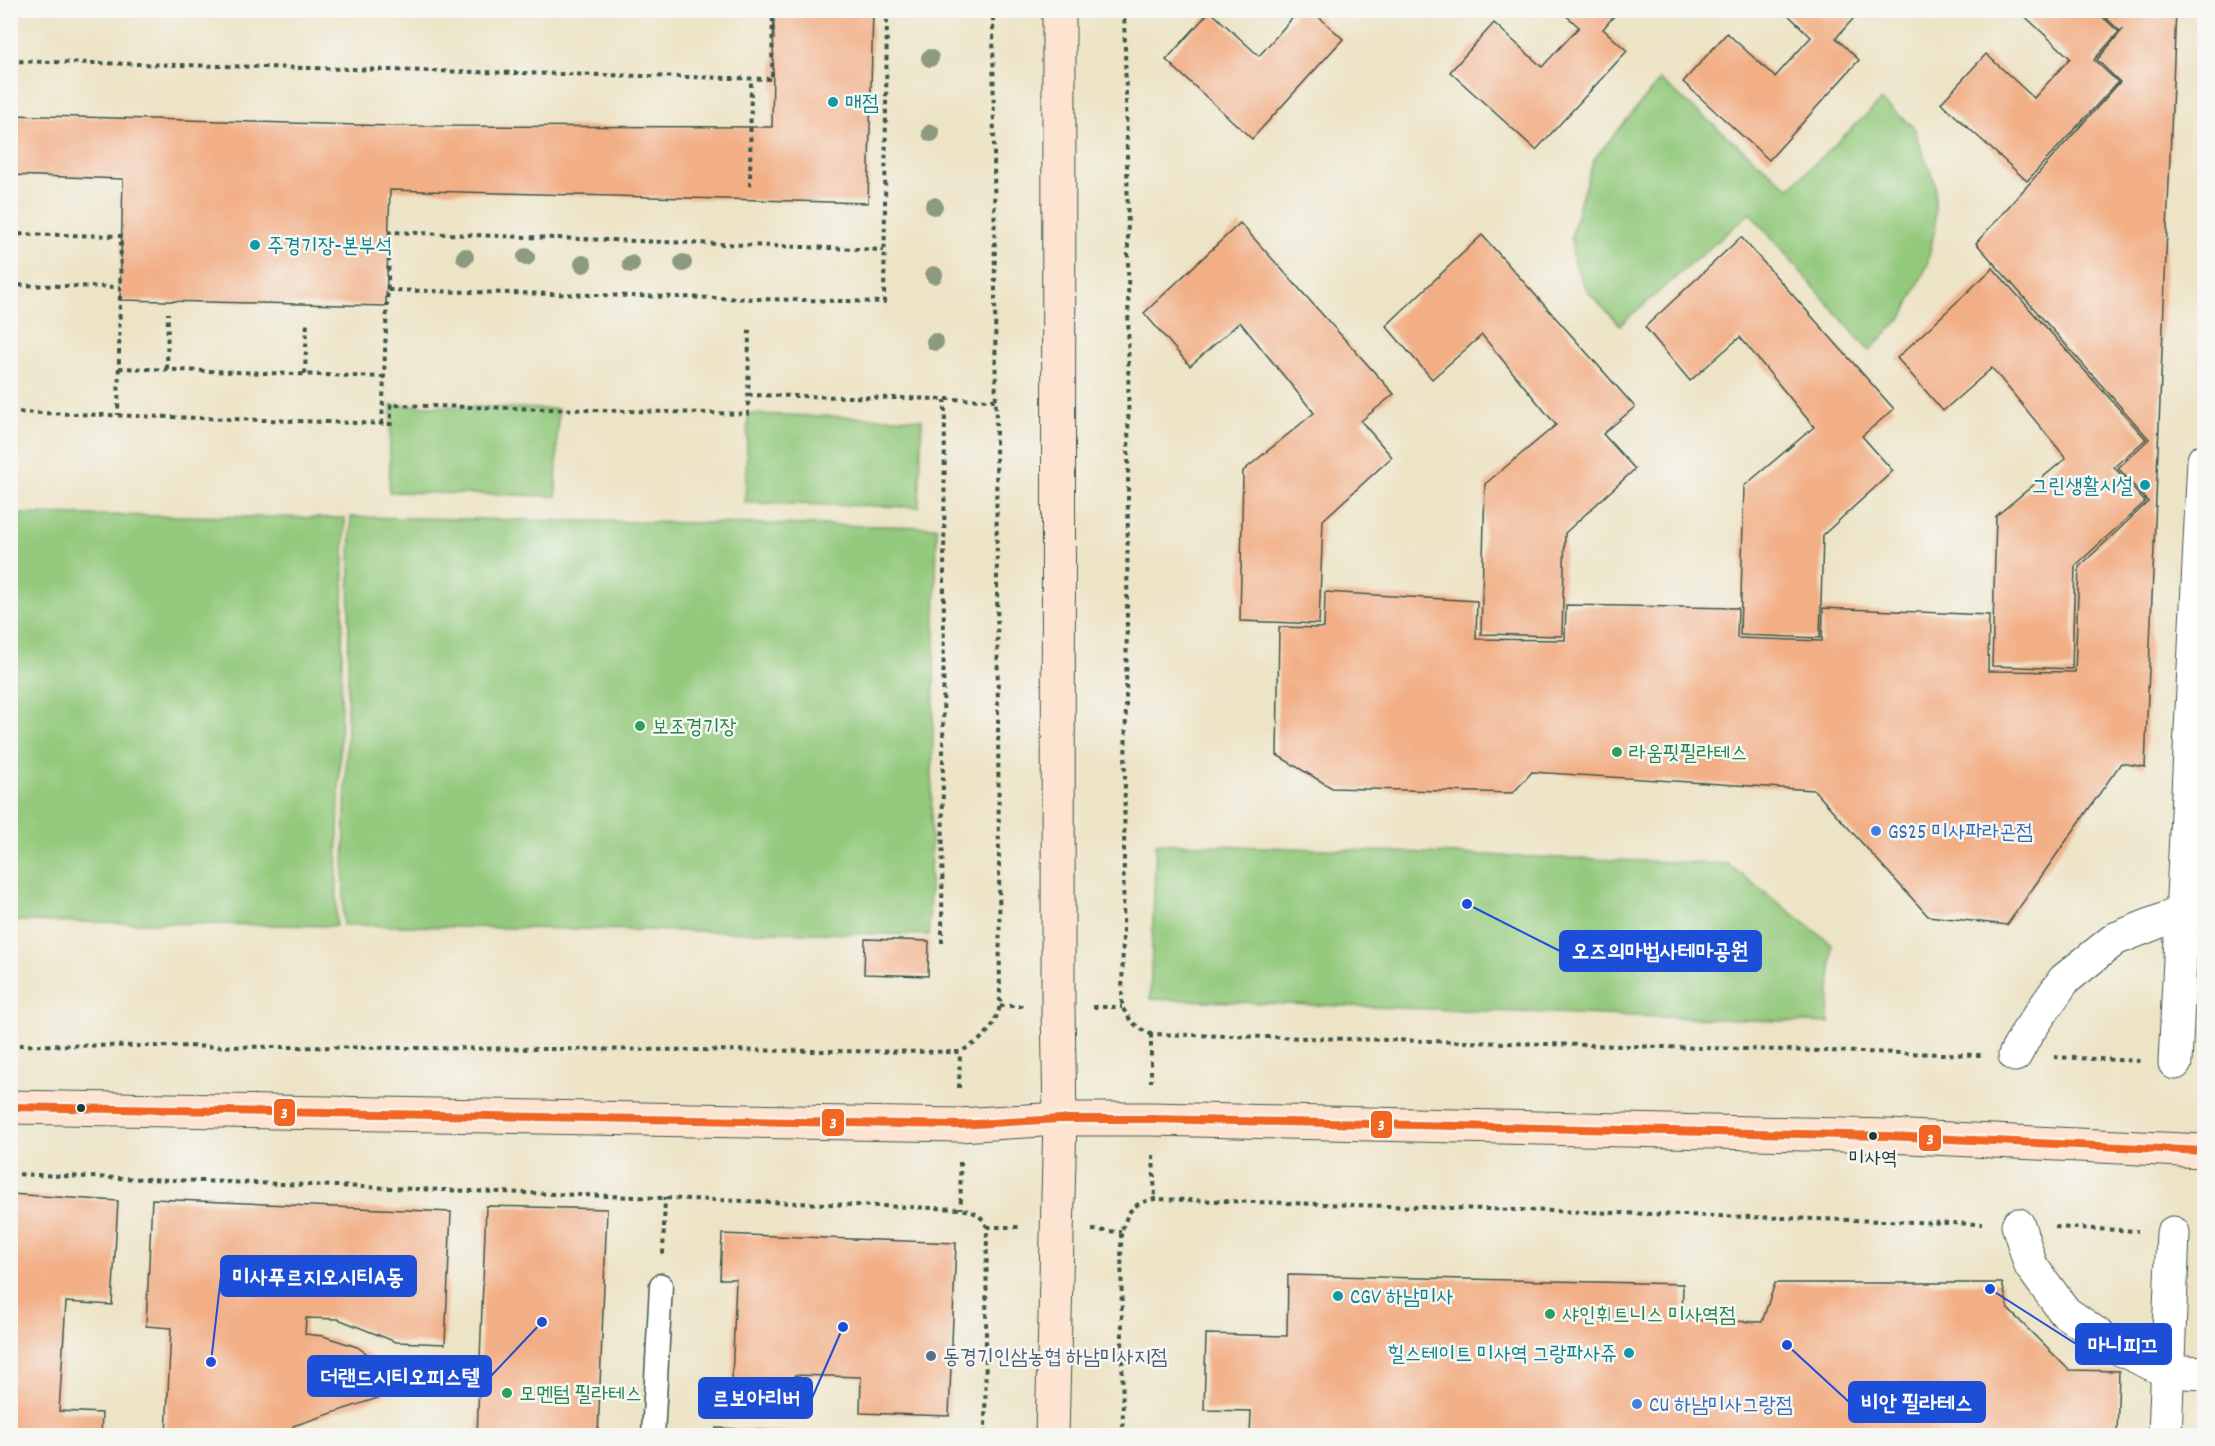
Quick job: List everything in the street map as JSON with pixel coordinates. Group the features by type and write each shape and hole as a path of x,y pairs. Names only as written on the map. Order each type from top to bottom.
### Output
{"main road":[{"path":"1052,1436 1060,1119 1058,1007 1059,10"},
{"path":"10,1107 959,1125 1060,1119 1888,1136 2205,1151"}],"street":[{"path":"2175,1063 2194,912 2205,460"},
{"path":"2015,1056 2027,1033 2064,980 2115,939 2194,912"},
{"path":"2019,1225 2031,1266 2066,1312 2112,1345 2167,1371 2205,1373"},
{"path":"2165,1436 2173,1233"}],"lane":[{"path":"653,1436 661,1285"}],"path":[{"path":"10,61 772,79 773,10"},
{"path":"388,290 884,302 887,10"},
{"path":"10,1045 960,1052 978,1042 993,1027 1000,1006 993,10"},
{"path":"1124,10 1128,194 1127,585 1122,1007 1129,1021 1139,1029 1151,1034 2015,1056 2175,1063"},
{"path":"750,186 752,78"},
{"path":"381,424 390,232 884,250"},
{"path":"10,234 121,236 117,415"},
{"path":"10,285 119,287"},
{"path":"167,369 168,313"},
{"path":"305,374 307,321"},
{"path":"10,412 381,424 391,424 391,405 748,414 748,327"},
{"path":"119,368 383,377"},
{"path":"748,395 995,400"},
{"path":"942,943 945,400"},
{"path":"10,1174 665,1197 961,1209 974,1212 983,1218 987,1227 985,1436"},
{"path":"661,1285 665,1197"},
{"path":"1123,1436 1121,1232 1127,1216 1139,1202 1155,1199 2019,1225 2173,1233"}],"green space":[{"path":"1660,80 1789,188 1881,101 1914,127 1935,183 1935,228 1927,266 1903,316 1869,351 1750,213 1620,325 1588,292 1574,263 1571,237 1582,195 1595,158"},
{"path":"391,405 558,409 556,496 389,492"},
{"path":"748,414 922,419 919,507 745,503"},
{"path":"11,514 345,518 336,926 11,921"},
{"name":"보조경기장","path":"351,517 937,527 929,935 343,925"},
{"path":"1156,843 1728,864 1832,944 1829,1023 1150,999"}],"building":[{"path":"774,10 873,10 868,203 390,190 386,306 120,300 123,179 10,175 10,115 392,126 772,127"},
{"path":"1289,10 1325,10 1319,17 1343,39 1252,139 1166,60 1210,11 1259,56 1295,15"},
{"path":"1560,10 1619,10 1603,29 1627,51 1536,150 1450,72 1494,23 1542,67 1579,27"},
{"path":"1783,10 1861,10 1836,38 1859,60 1769,160 1683,82 1727,33 1775,77 1811,37"},
{"path":"2018,10 2095,10 2119,32 2094,60 2118,82 2027,181 1941,103 1986,54 2034,98 2070,58"},
{"name":"그린생활시설","path":"2098,10 2176,10 2145,767 2121,763 2007,925 1928,916 1814,790 1532,772 1513,793 1332,788 1277,755 1279,627 1324,628 1325,592 1477,601 1476,639 1565,640 1566,605 1738,608 1737,638 1822,641 1823,608 1989,615 1988,671 2075,672 2079,567 2148,502 2118,468 2149,439 1976,243 2120,82 2097,60 2124,28 2120,31"},
{"path":"1240,223 1394,394 1361,421 1392,457 1323,520 1319,624 1240,621 1243,471 1314,413 1240,322 1190,366 1144,313"},
{"path":"1482,235 1635,407 1603,434 1635,469 1565,533 1562,636 1481,634 1485,484 1556,425 1482,335 1432,379 1386,326"},
{"path":"1741,237 1894,409 1862,436 1893,471 1823,535 1820,638 1740,635 1744,486 1814,427 1740,337 1690,381 1645,327"},
{"path":"1993,268 2146,439 2114,467 2145,502 2075,566 2072,669 1992,666 1996,516 2066,458 1992,368 1943,411 1897,358"},
{"path":"865,939 929,941 928,976 864,974"},
{"path":"10,1194 118,1201 112,1305 66,1302 59,1411 102,1413 101,1436 10,1436"},
{"path":"152,1199 451,1212 445,1344 396,1342 338,1319 306,1318 305,1334 323,1336 357,1347 387,1367 390,1379 384,1396 293,1426 292,1436 166,1436 171,1328 146,1326"},
{"path":"486,1206 607,1209 598,1436 477,1436"},
{"path":"722,1234 956,1243 949,1416 860,1413 861,1377 795,1375 793,1410 731,1407 736,1279 720,1279"},
{"name":"힐스테이트 미사역 그랑파사쥬","path":"1288,1275 1683,1284 1682,1320 1762,1322 1775,1283 2002,1283 2009,1310 2069,1370 2119,1371 2117,1436 1250,1436 1251,1411 1204,1410 1206,1334 1287,1336"},
{"path":"716,1428 855,1434 855,1436 715,1436"}],"transit line":[{"name":"3","path":"10,1107 959,1125 1060,1119 1151,1119 1888,1136 2204,1151"}],"place":[{"name":"매점","path":"833,102"},
{"name":"주경기장-본부석","path":"255,245"},
{"name":"그린생활시설","path":"2145,485"},
{"name":"보조경기장","path":"640,726"},
{"name":"라움핏필라테스","path":"1617,752"},
{"name":"GS25 미사파라곤점","path":"1876,831"},
{"name":"오즈의마법사테마공원","path":"1467,904"},
{"name":"미사역","path":"1873,1136"},
{"name":"마니피끄","path":"1990,1289"},
{"name":"CGV 하남미사","path":"1338,1296"},
{"name":"샤인휘트니스 미사역점","path":"1550,1314"},
{"name":"더랜드시티오피스텔","path":"542,1322"},
{"name":"르보아리버","path":"843,1327"},
{"name":"비안 필라테스","path":"1787,1345"},
{"name":"힐스테이트 미사역 그랑파사쥬","path":"1629,1353"},
{"name":"동경기인삼농협 하남미사지점","path":"931,1356"},
{"name":"미사푸르지오시티A동","path":"211,1362"},
{"name":"모멘텀 필라테스","path":"507,1393"},
{"name":"CU 하남미사그랑점","path":"1637,1404"}]}
